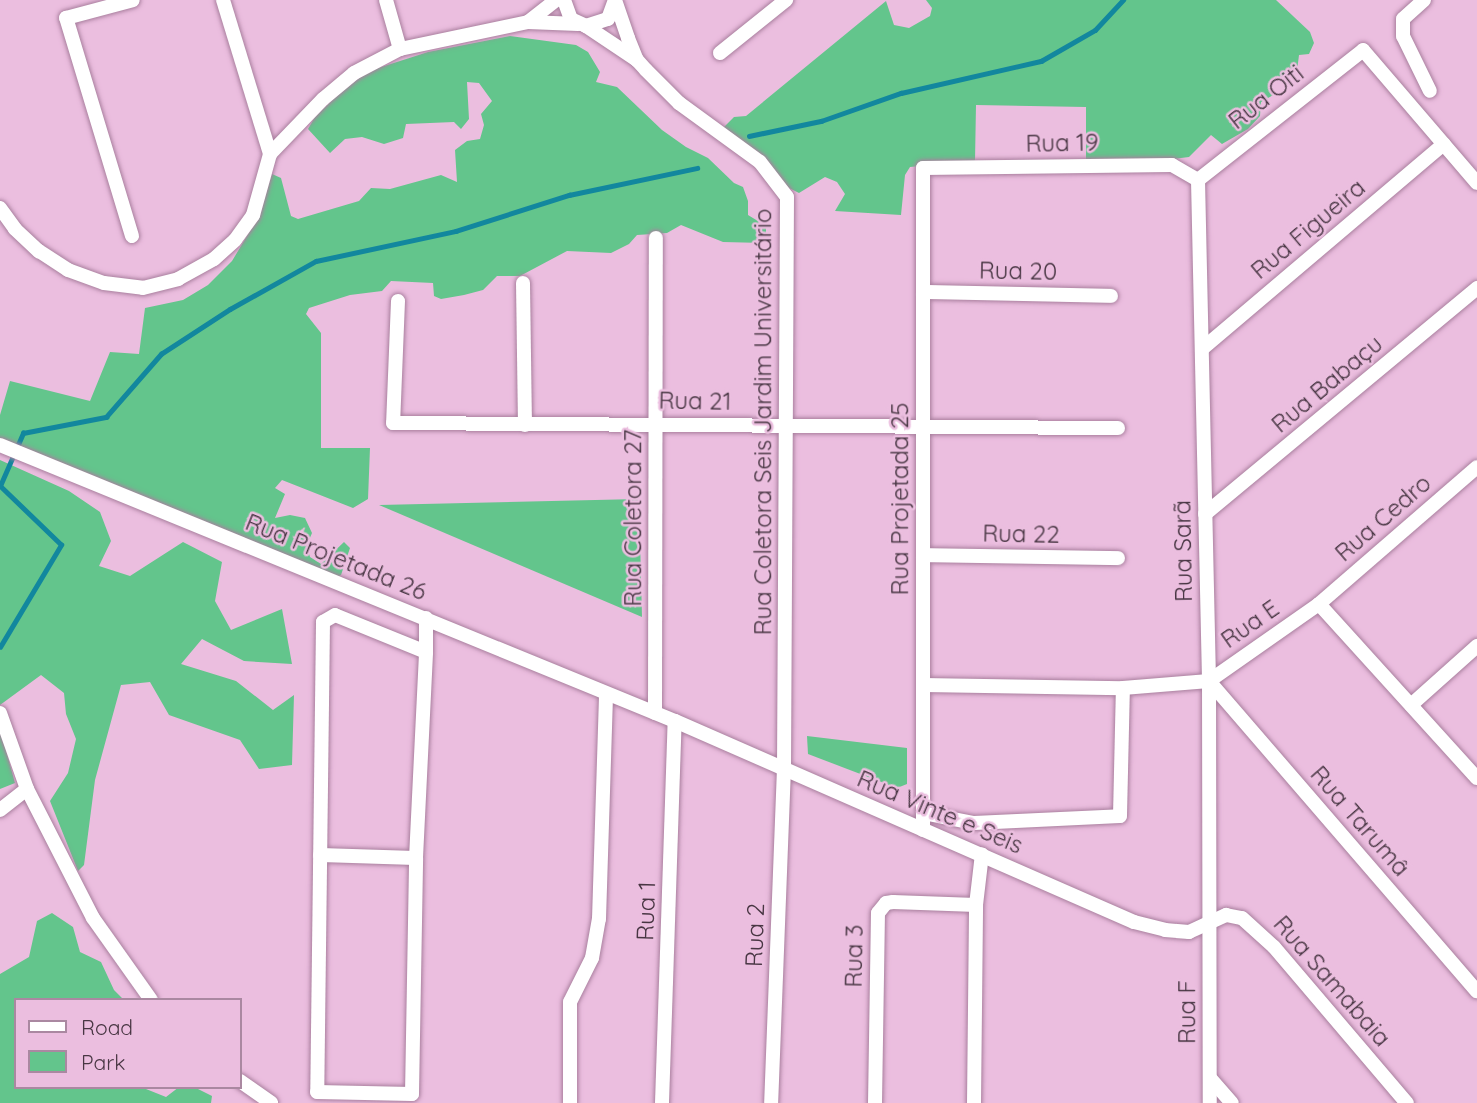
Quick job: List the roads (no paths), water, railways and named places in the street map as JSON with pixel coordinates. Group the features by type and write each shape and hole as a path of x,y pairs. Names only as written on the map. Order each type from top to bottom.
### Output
{"street":[{"path":"132,236 66,18 133,0"},
{"path":"223,0 270,154"},
{"path":"386,0 400,49"},
{"path":"528,22 556,0"},
{"path":"564,0 566,12 637,60"},
{"path":"0,208 15,229 39,251 68,270 104,283 143,288 178,279 214,260 235,240 253,215 270,154 344,81 400,49 528,22 582,25 602,23 608,19 615,0"},
{"path":"615,0 637,60"},
{"path":"720,53 786,0"},
{"path":"1424,0 1403,19 1403,36 1430,90"},
{"name":"Rua Oiti","path":"1198,180 1363,51 1444,144"},
{"name":"Rua Coletora Seis Jardim Universitário","path":"637,60 679,103 760,162 787,197 788,426 784,768"},
{"path":"1444,144 1477,183"},
{"name":"Rua Figueira","path":"1202,349 1444,144"},
{"name":"Rua 19","path":"923,168 1172,166 1198,180"},
{"name":"Rua Projetada 25","path":"923,168 923,830"},
{"name":"Rua Sarã","path":"1198,180 1209,681 1210,921"},
{"name":"Rua Coletora 27","path":"655,713 656,239"},
{"path":"523,283 525,425"},
{"name":"Rua Babaçu","path":"1205,514 1477,288"},
{"name":"Rua 20","path":"923,292 1111,296"},
{"name":"Rua 21","path":"398,300 393,423 1118,428"},
{"name":"Rua Projetada 26","path":"3,446 655,713"},
{"name":"Rua Cedro","path":"1318,604 1477,467"},
{"name":"Rua 22","path":"923,555 1118,558"},
{"path":"1318,604 1477,778"},
{"name":"Rua E","path":"1209,681 1318,604"},
{"path":"426,618 426,652 416,858 412,1094 317,1093 323,622 335,615 426,652"},
{"path":"1411,705 1477,646"},
{"path":"923,685 1123,688 1209,681"},
{"name":"Rua Tarumâ","path":"1209,681 1477,991"},
{"path":"923,813 974,823 1120,816 1123,688"},
{"path":"570,1103 570,1002 592,958 599,919 606,694"},
{"path":"0,713 27,789 93,918 150,998"},
{"name":"Rua Vinte e Seis","path":"655,713 1151,928 1189,932 1210,921"},
{"name":"Rua 1","path":"662,1103 675,721"},
{"name":"Rua 2","path":"771,1103 784,768"},
{"path":"0,810 27,789"},
{"path":"974,1103 976,905 982,854"},
{"path":"320,855 416,858"},
{"name":"Rua 3","path":"875,1103 878,913 886,904 893,902 976,905"},
{"name":"Rua Samabaia","path":"1210,921 1237,916 1258,930 1407,1103"},
{"name":"Rua F","path":"1210,921 1210,1103"},
{"path":"1210,1079 1232,1103"},
{"path":"242,1082 271,1103"}],"waterway":[{"path":"749,136 821,121 901,93 1041,61 1095,30 1123,0"},
{"path":"0,647 61,545 0,486 23,433 106,417 161,354 230,309 316,261 456,231 569,195 697,168"}]}
